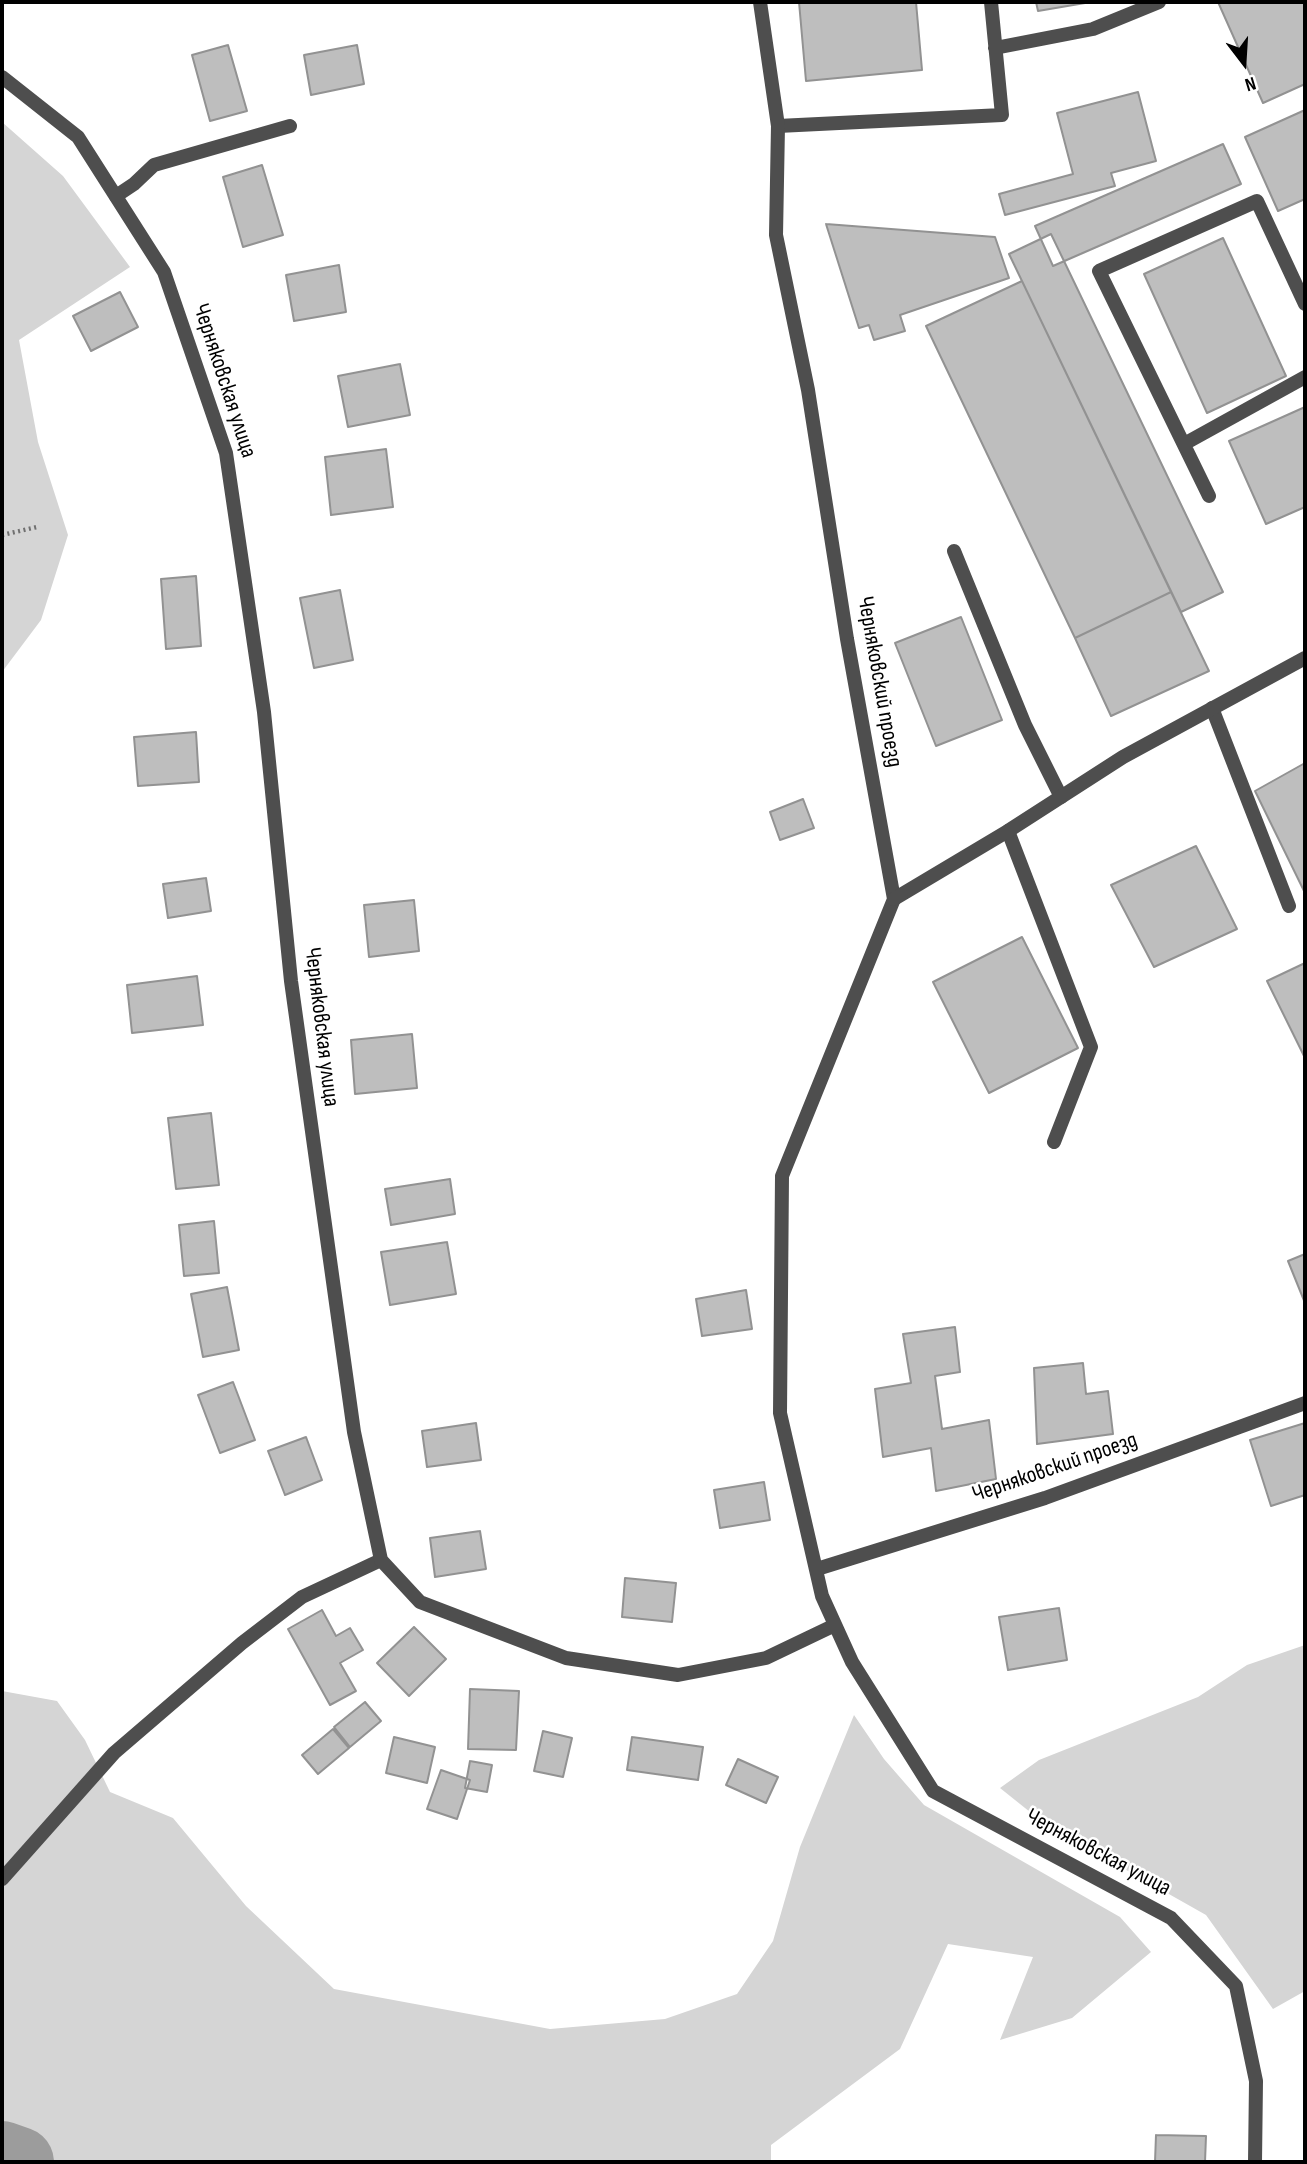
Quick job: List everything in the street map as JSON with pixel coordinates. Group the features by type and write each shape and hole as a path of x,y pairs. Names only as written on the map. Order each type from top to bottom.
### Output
{"street":[{"name":"Черняковский проезд","path":"760,2 778,126 776,235 808,390 847,639 894,899"},
{"path":"778,126 1002,115 991,2"},
{"path":"995,48 1093,29 1159,2"},
{"name":"Черняковская улица","path":"2,77 78,137 164,272 226,453 264,712 291,981 354,1432 381,1560"},
{"path":"116,196 154,165 290,126"},
{"path":"1209,496 1099,271 1257,201 1305,304"},
{"path":"1184,444 1305,377"},
{"path":"954,551 1025,725 1061,797"},
{"path":"894,899 1008,831 1123,757 1305,658"},
{"path":"1212,708 1289,906"},
{"path":"1008,831 1091,1047 1054,1142"},
{"name":"Черняковская улица","path":"894,899 782,1176 780,1413 822,1596 852,1662 933,1791 1171,1918 1236,1986 1256,2081 1255,2162"},
{"name":"Черняковский проезд","path":"817,1569 1045,1498 1305,1403"},
{"path":"2,1880 114,1754 242,1643 302,1597 381,1560 419,1602 566,1658 678,1675 766,1658 835,1625"}],"path":[{"path":"2,535 37,527"}],"shaded area":[{"path":"2,122 63,176 130,267 19,340 38,442 68,535 41,620 2,672"},
{"path":"1305,1645 1305,1991 1273,2009 1206,1915 1045,1824 1000,1788 1039,1760 1198,1697 1247,1665"},
{"path":"2,1691 57,1701 85,1740 110,1792 173,1818 246,1906 334,1989 550,2029 665,2019 737,1994 773,1941 800,1847 854,1715 884,1759 924,1805 1120,1917 1151,1952 1072,2018 1000,2040 1033,1957 948,1944 900,2049 771,2145 771,2162 2,2162"}],"building":[{"path":"799,2 916,2 922,70 806,81"},
{"path":"1036,2 1091,2 1038,11"},
{"path":"1218,2 1305,2 1305,84 1263,103"},
{"path":"228,45 247,111 210,121 192,55"},
{"path":"357,45 364,84 311,95 304,55"},
{"path":"1138,92 1156,161 1111,173 1115,186 1005,215 999,194 1073,174 1057,113"},
{"path":"1305,110 1305,199 1278,211 1245,137"},
{"path":"1223,144 1241,184 1053,266 1035,226"},
{"path":"262,165 283,235 243,247 223,177"},
{"path":"826,224 995,237 1009,278 900,315 905,331 874,340 869,325 859,328"},
{"path":"1051,234 1223,592 1181,612 1009,254"},
{"path":"1223,238 1286,376 1207,413 1144,274"},
{"path":"339,265 346,312 294,321 286,275"},
{"path":"1022,281 1171,592 1075,638 926,326"},
{"path":"120,292 138,327 91,351 73,316"},
{"path":"400,364 410,415 348,427 338,376"},
{"path":"1305,407 1305,507 1266,524 1229,441"},
{"path":"386,449 393,507 331,515 325,457"},
{"path":"196,576 201,646 166,649 161,579"},
{"path":"340,590 353,660 314,668 300,598"},
{"path":"1171,592 1209,671 1111,716 1075,638"},
{"path":"961,617 1002,720 936,746 895,643"},
{"path":"196,732 199,782 138,786 134,737"},
{"path":"1305,763 1305,893 1255,791"},
{"path":"803,799 814,828 780,840 770,812"},
{"path":"1196,846 1237,929 1154,967 1111,885"},
{"path":"206,878 211,911 168,918 163,884"},
{"path":"414,900 419,951 369,957 364,905"},
{"path":"1022,937 1078,1048 989,1093 933,982"},
{"path":"1305,963 1305,1058 1267,981"},
{"path":"197,976 203,1025 132,1033 127,985"},
{"path":"412,1034 417,1088 355,1094 351,1040"},
{"path":"211,1113 219,1185 176,1189 168,1118"},
{"path":"450,1179 455,1214 391,1225 385,1189"},
{"path":"214,1221 219,1273 184,1276 179,1225"},
{"path":"447,1242 456,1294 390,1305 381,1252"},
{"path":"1305,1254 1305,1303 1288,1261"},
{"path":"227,1287 239,1350 203,1357 191,1294"},
{"path":"746,1290 752,1329 702,1336 696,1299"},
{"path":"955,1327 960,1372 935,1376 942,1429 989,1420 996,1479 936,1491 931,1448 883,1457 875,1389 911,1383 903,1334"},
{"path":"1083,1363 1086,1394 1108,1391 1113,1434 1037,1444 1034,1368"},
{"path":"233,1382 255,1440 220,1453 198,1395"},
{"path":"476,1423 481,1460 427,1467 422,1431"},
{"path":"1305,1423 1305,1495 1271,1506 1250,1440"},
{"path":"306,1437 322,1480 285,1495 268,1451"},
{"path":"764,1482 770,1520 720,1528 714,1490"},
{"path":"480,1531 486,1569 435,1577 430,1538"},
{"path":"625,1578 676,1583 672,1622 622,1617"},
{"path":"1059,1608 1067,1660 1008,1670 999,1617"},
{"path":"322,1610 336,1636 350,1628 363,1650 340,1663 356,1691 330,1705 288,1629"},
{"path":"414,1627 446,1659 409,1696 377,1663"},
{"path":"470,1689 519,1691 516,1750 468,1749"},
{"path":"365,1702 381,1721 350,1747 334,1727"},
{"path":"333,1729 349,1748 318,1774 302,1755"},
{"path":"543,1731 572,1738 563,1777 534,1771"},
{"path":"394,1737 435,1747 427,1783 386,1773"},
{"path":"632,1737 703,1747 698,1780 627,1770"},
{"path":"738,1759 778,1777 766,1803 726,1785"},
{"path":"470,1761 492,1765 487,1792 465,1788"},
{"path":"441,1770 470,1780 457,1819 427,1809"},
{"path":"1156,2135 1206,2136 1205,2162 1155,2162"}],"waterway":[{"path":"2,2156 19,2162"}]}
